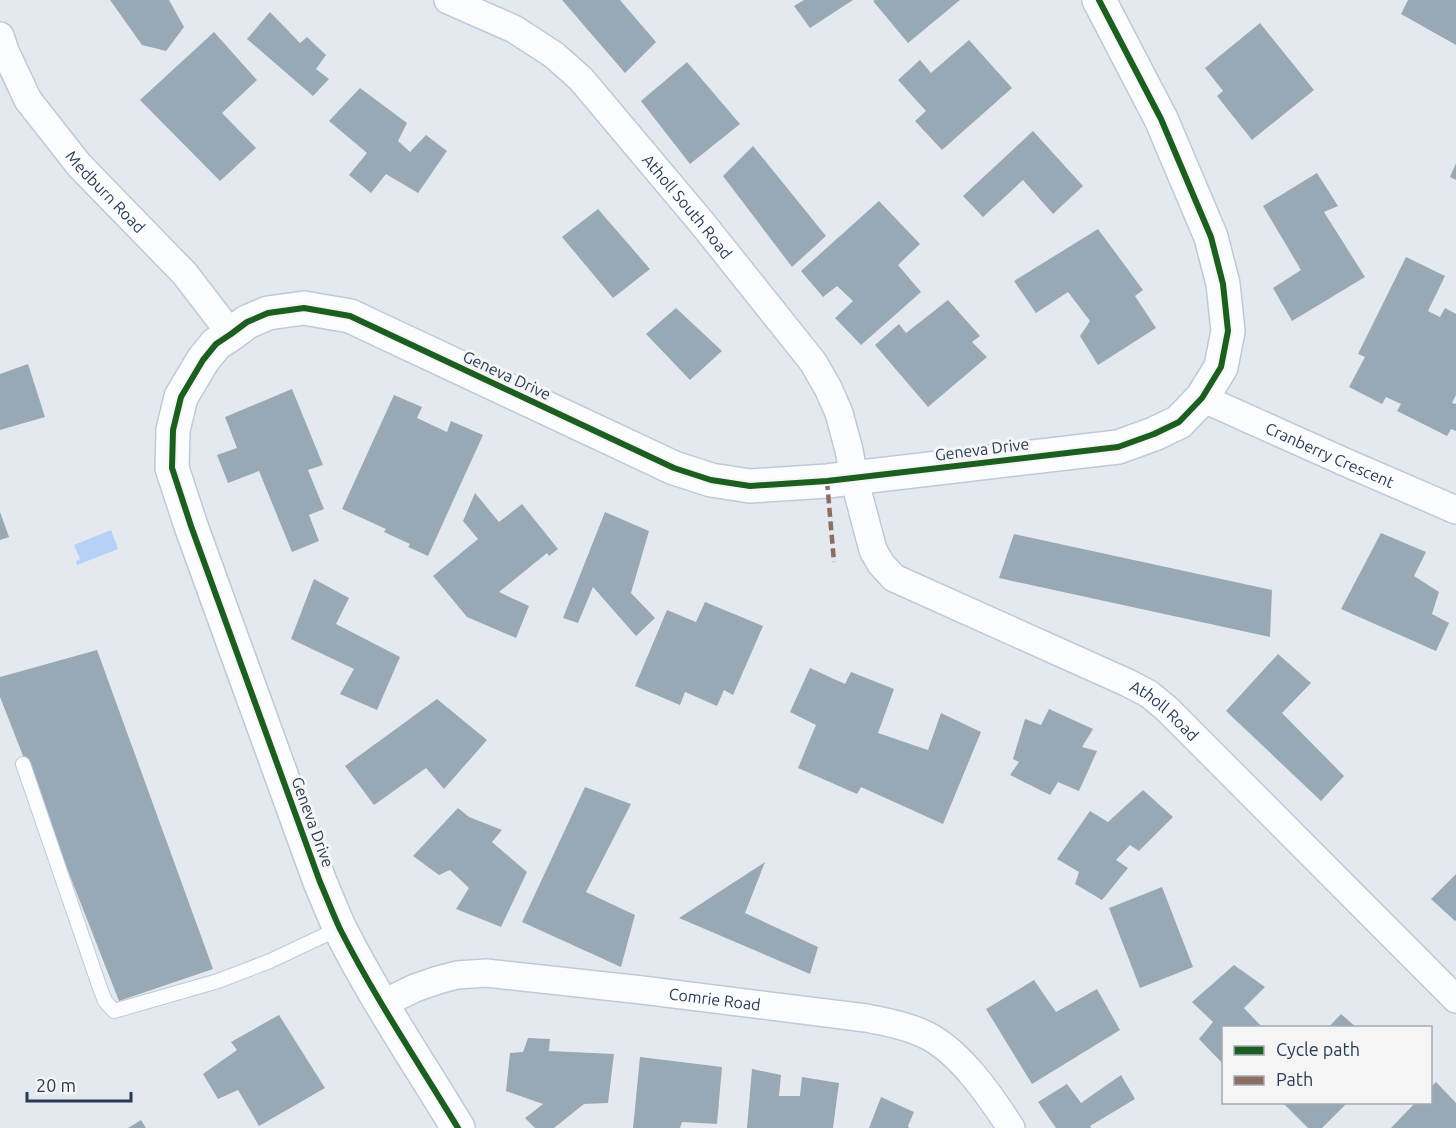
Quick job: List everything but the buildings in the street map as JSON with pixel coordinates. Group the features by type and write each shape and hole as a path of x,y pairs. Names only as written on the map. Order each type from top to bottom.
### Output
{"street":[{"name":"Atholl South Road","path":"448,0 514,28 554,55 588,88 702,223 813,362 839,413 854,478"},
{"name":"Geneva Drive","path":"458,1128 382,1004 340,928 321,882 172,468 173,430 181,397 203,360 216,345 247,322 268,313 304,308 350,316 674,468 711,480 750,486 827,481 1118,447 1154,434 1179,422 1202,398 1221,367 1228,331 1223,284 1211,237 1161,119 1099,0"},
{"name":"Medburn Road","path":"0,36 28,100 79,165 185,274 231,334"},
{"name":"Cranberry Crescent","path":"1202,398 1347,464 1456,510"},
{"name":"Atholl Road","path":"854,478 873,550 880,564 894,578 1128,682 1149,694 1167,709 1456,999"},
{"name":"Comrie Road","path":"382,1004 438,980 457,975 486,973 854,1016 900,1025 929,1037 955,1055 1011,1128"}],"lane":[{"path":"23,764 105,1001 114,1011 228,977 270,961 340,928"}],"water":[{"path":"111,530 118,549 77,565 76,561 80,559 74,545"}],"marked path":[{"path":"827,481 834,562"}],"cycle path":[{"path":"458,1128 368,980 340,929 320,882 172,468 173,430 181,397 203,360 216,344 247,322 268,313 304,308 350,316 674,468 711,480 750,486 827,481 1118,447 1154,434 1179,422 1202,398 1221,367 1228,331 1223,284 1211,237 1161,119 1099,0"}]}
